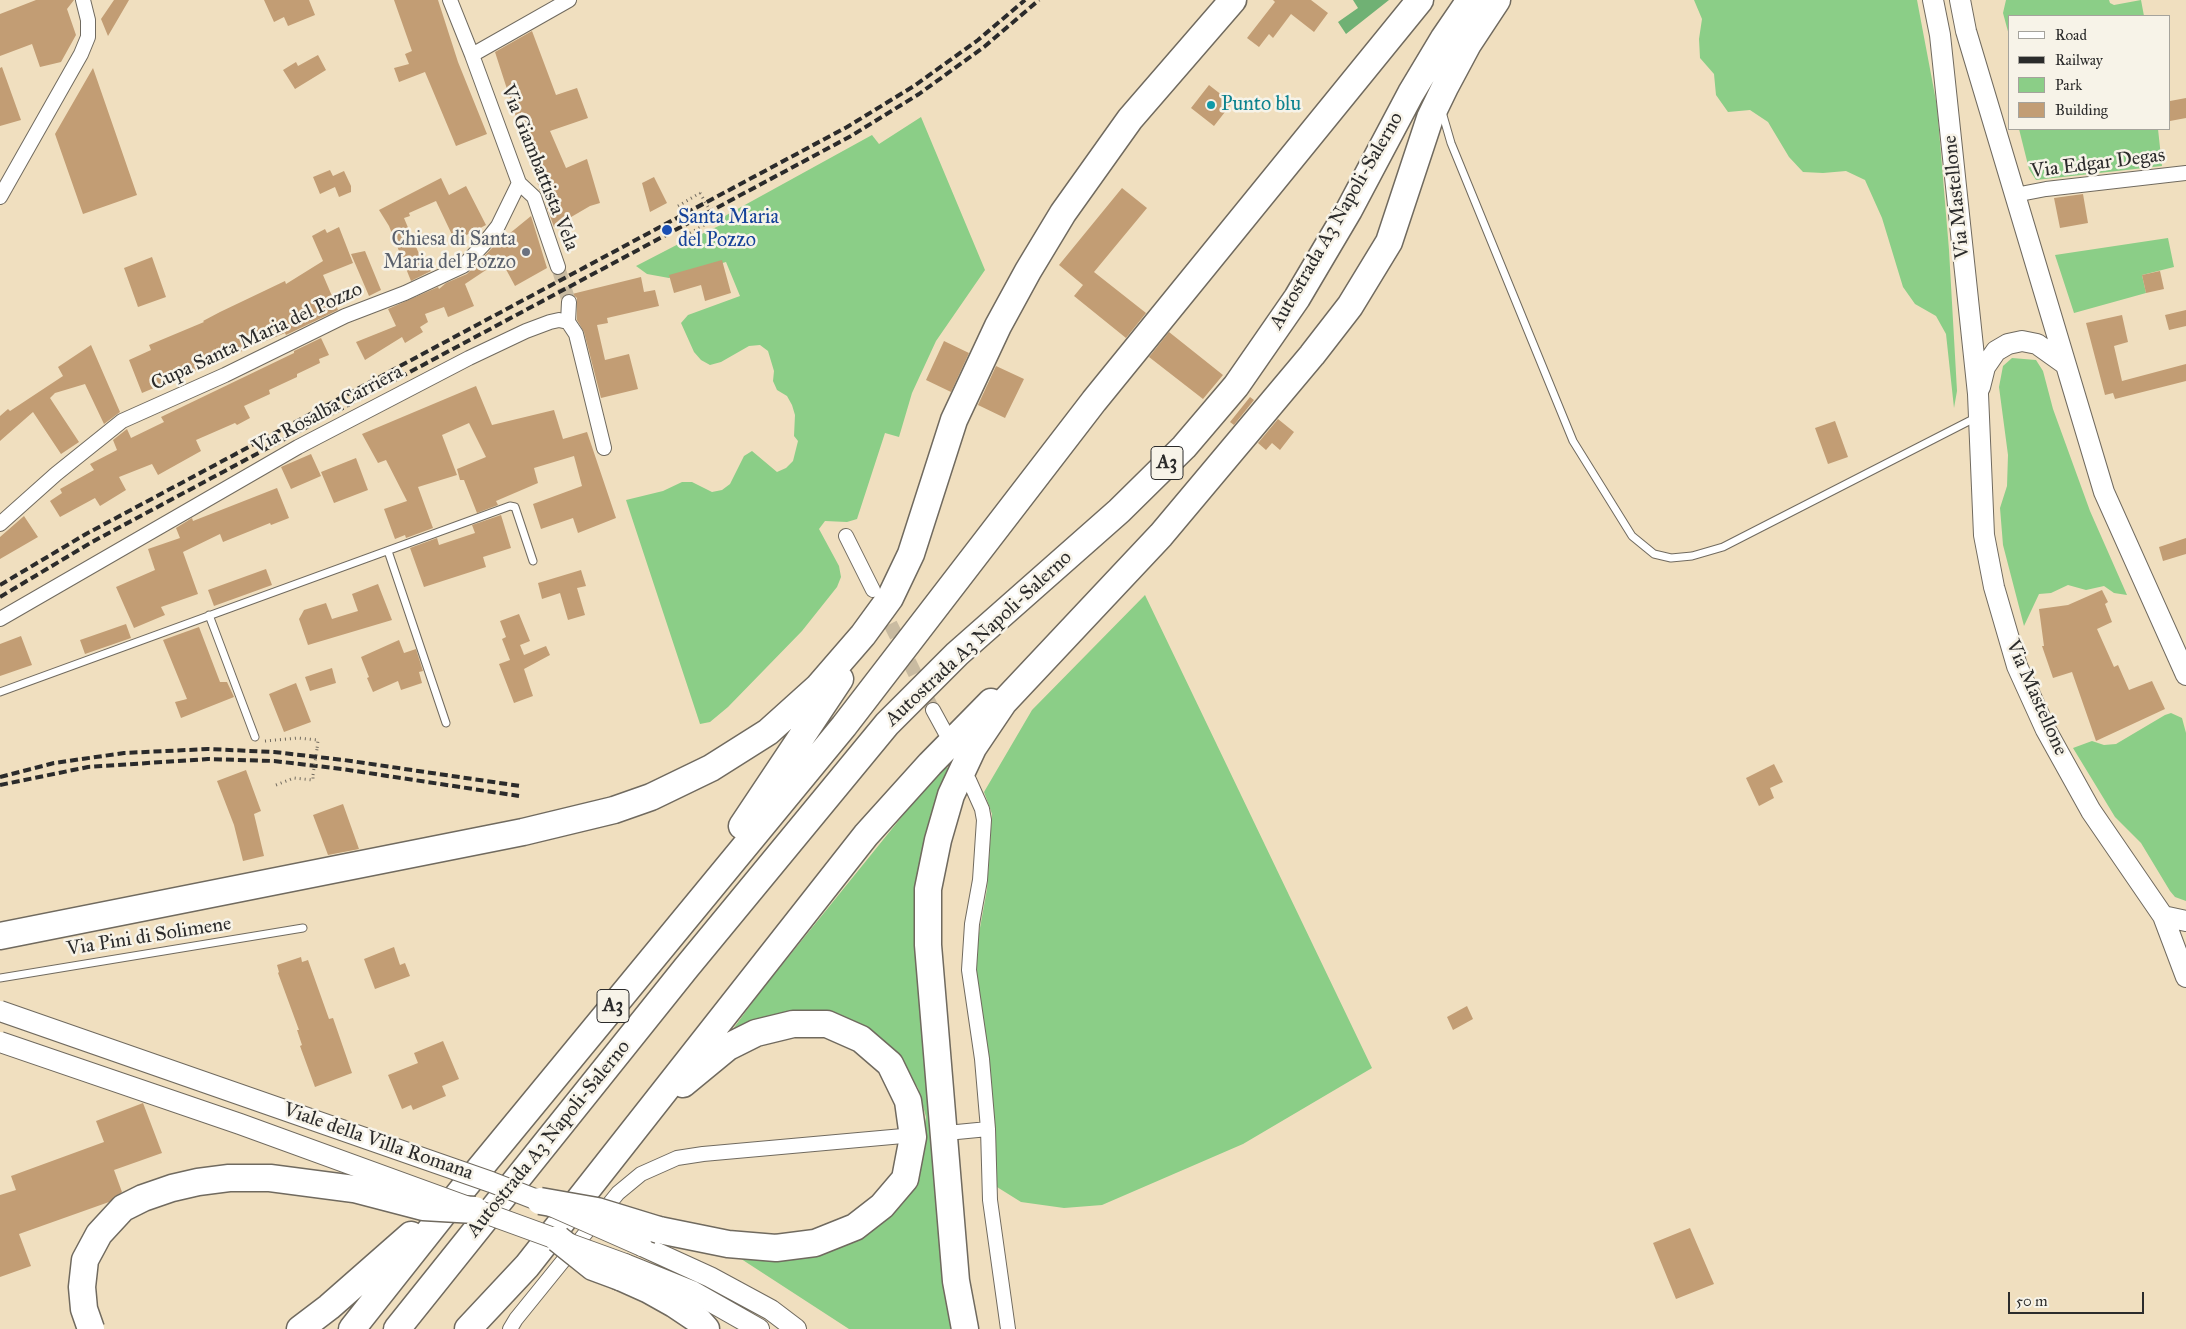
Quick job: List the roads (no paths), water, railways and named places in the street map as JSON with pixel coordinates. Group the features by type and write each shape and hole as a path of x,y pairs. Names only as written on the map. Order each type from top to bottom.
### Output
{"highway":[{"path":"1160,82 1215,0"},
{"name":"A3","path":"643,969 807,732 881,594 911,554 954,420 998,326 1063,213 1130,118 1233,0"},
{"name":"Autostrada A3 Napoli-Salerno","path":"352,1329 468,1200 643,969 844,726 1094,401 1420,0"},
{"name":"Autostrada A3 Napoli-Salerno","path":"397,1329 692,960 886,724 914,694 957,654 1119,511 1184,447 1236,386 1297,298 1349,210 1410,93 1470,0"},
{"path":"964,1329 956,1281 928,945 928,889 938,840 951,795 973,748 1004,702 1167,528 1350,306 1389,242 1430,118 1444,87 1468,44 1498,0"},
{"name":"A3","path":"0,936 522,832 614,810 651,797 711,768 768,732 818,687 863,635 881,594"},
{"path":"483,1329 527,1266 643,1116 873,828 974,718 1090,610"},
{"path":"540,1201 597,1211 650,1238 776,1248 815,1243 855,1227 882,1206 905,1179 913,1137 908,1100 890,1064 862,1039 827,1024 793,1024 756,1033 735,1043 643,1116"},
{"path":"91,1329 84,1309 82,1287 85,1260 99,1234 122,1208 172,1188 229,1178 270,1178 354,1189 423,1207 468,1200"},
{"path":"300,1329 468,1200"},
{"path":"558,1239 592,1267 623,1271 649,1290 698,1320 706,1329"},
{"path":"468,1329 527,1266"}],"street":[{"path":"0,197 81,54 88,37 88,20 83,0"},
{"name":"Via Giambattista Vela","path":"450,0 520,183 534,197 558,267"},
{"path":"472,55 569,0"},
{"name":"Via Mastellone","path":"1933,0 1940,35 1978,394 1984,535 1994,588 2017,666 2046,730 2091,811 2163,916 2186,977"},
{"path":"1960,0 1966,31 2104,492 2186,675"},
{"path":"1940,35 1946,28 1952,25 1966,31"},
{"name":"Via Edgar Degas","path":"2015,195 2046,189 2186,172"},
{"name":"Cupa Santa Maria del Pozzo","path":"0,524 56,474 122,421 242,367 345,316 405,293 462,266 483,245 498,226 520,183"},
{"path":"569,302 568,322 576,334 604,448"},
{"name":"Via Rosalba Carriera","path":"0,619 298,447 526,331 550,322 560,320 568,322"},
{"name":"Via Mastellone","path":"1978,394 1985,367 1996,351 2008,344 2022,341 2038,344 2065,364"},
{"path":"846,536 881,594"},
{"path":"933,710 945,732"},
{"path":"969,780 982,808 984,820 980,880 972,924 970,970 982,1059 988,1129 990,1200 1008,1329"},
{"path":"2163,916 2186,921"},
{"name":"Viale della Villa Romana","path":"0,1011 491,1182 540,1201"},
{"name":"Viale della Villa Romana","path":"0,1042 468,1200 558,1239"},
{"path":"957,1132 988,1129"},
{"path":"510,1329 516,1318 618,1193 641,1174 677,1158 703,1154 903,1136"},
{"path":"650,1238 718,1281 771,1310 796,1329"},
{"path":"623,1271 692,1291 759,1329"}],"lane":[{"path":"1442,111 1455,152 1573,441 1632,536 1654,554 1671,558 1692,556 1723,547 1979,416"},
{"path":"0,692 513,505 533,561"},
{"path":"388,550 446,723"},
{"path":"209,616 255,737"},
{"name":"Via Pini di Solimene","path":"0,978 303,928"}],"tunnel":[{"path":"558,267 569,302"},
{"path":"881,605 933,710"}],"railway":[{"path":"0,585 86,534 847,127 914,86 978,40 1025,0"},
{"path":"0,597 92,542 851,136 919,94 984,47 1039,0"},
{"path":"0,777 54,763 124,753 208,749 274,752 344,760 520,786"},
{"path":"0,785 88,767 208,759 274,761 342,769 519,796"}],"place":[{"name":"Punto blu","path":"1211,105"},
{"name":"Santa Maria del Pozzo","path":"667,230"},
{"name":"Chiesa di Santa Maria del Pozzo","path":"526,252"}]}
